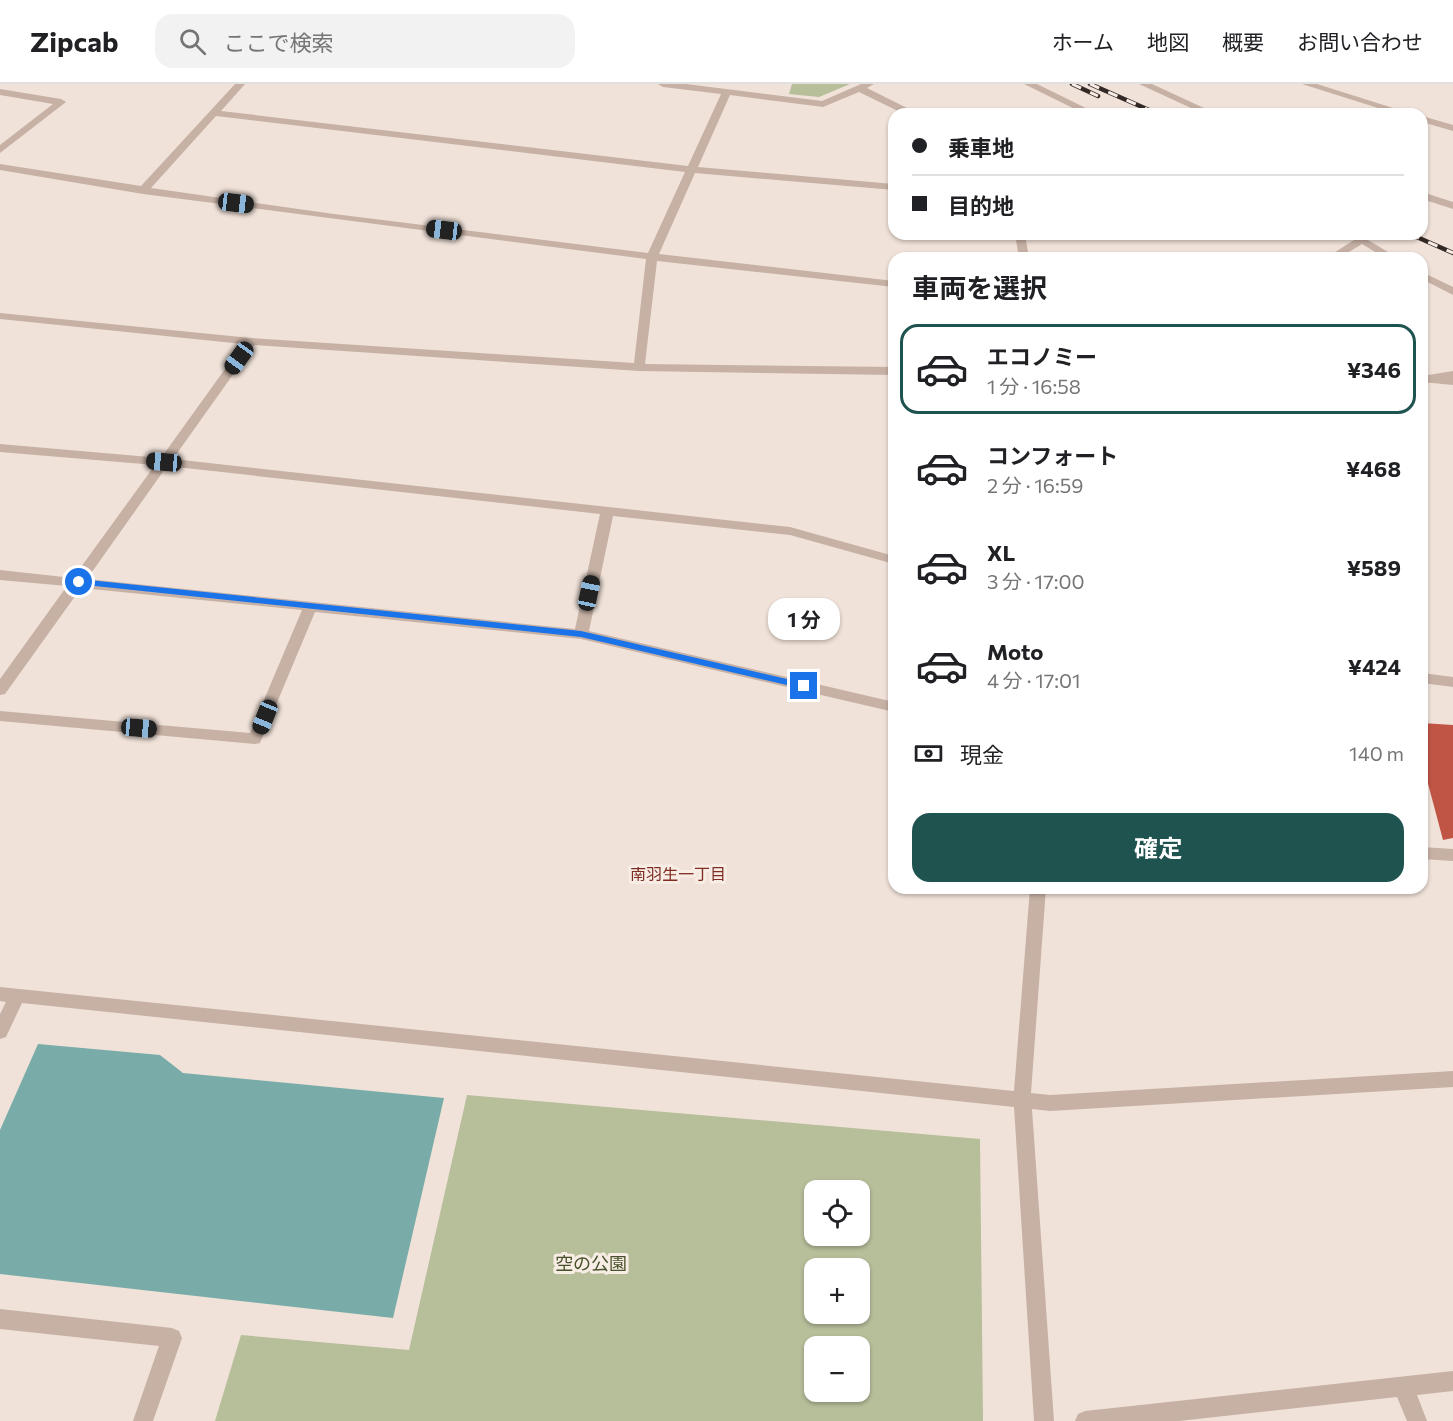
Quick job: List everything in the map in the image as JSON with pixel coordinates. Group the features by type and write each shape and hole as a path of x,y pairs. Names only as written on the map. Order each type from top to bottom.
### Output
{"street":[{"path":"144,191 240,84"},
{"path":"663,84 823,104 864,86 902,108"},
{"path":"1029,84 1081,108"},
{"path":"1144,84 1198,108"},
{"path":"1307,84 1387,108"},
{"path":"0,92 60,102 0,150"},
{"path":"639,367 652,257 727,92"},
{"path":"214,113 692,170 888,186"},
{"path":"1428,121 1453,128"},
{"path":"0,167 144,191 652,257 888,283"},
{"path":"1428,197 1453,206"},
{"path":"1341,252 1362,240 1383,252"},
{"path":"1428,278 1453,292"},
{"path":"0,316 251,341 639,367 888,371"},
{"path":"0,690 251,341"},
{"path":"1428,378 1453,375"},
{"path":"1428,379 1453,381"},
{"path":"0,448 164,462 790,531 888,558"},
{"path":"581,634 607,511"},
{"path":"0,575 581,634 888,706"},
{"path":"0,716 255,739 311,606"},
{"path":"1428,679 1453,682"},
{"path":"1428,853 1453,855"},
{"path":"1038,894 1022,1100 1044,1421"},
{"path":"0,1032 8,995 1050,1103 1453,1080"},
{"path":"0,1319 172,1338 143,1421"},
{"path":"1085,1421 1453,1381"},
{"path":"1403,1386 1417,1421"}],"green space":[{"path":"792,84 850,84 819,97 789,94"},
{"name":"空の公園","path":"467,1095 980,1139 983,1421 215,1421 241,1335 409,1350"}],"water":[{"path":"38,1044 160,1055 183,1073 444,1098 393,1318 0,1274 0,1130"}],"building":[{"path":"1428,723 1453,725 1453,838 1443,840 1428,784"}],"railway":[{"path":"1072,84 1098,96"},
{"path":"1090,84 1144,108"},
{"path":"1424,240 1453,253"}],"district":[{"name":"南羽生一丁目","path":"678,873"}],"route":[{"path":"79,582 581,634 804,686"}]}
